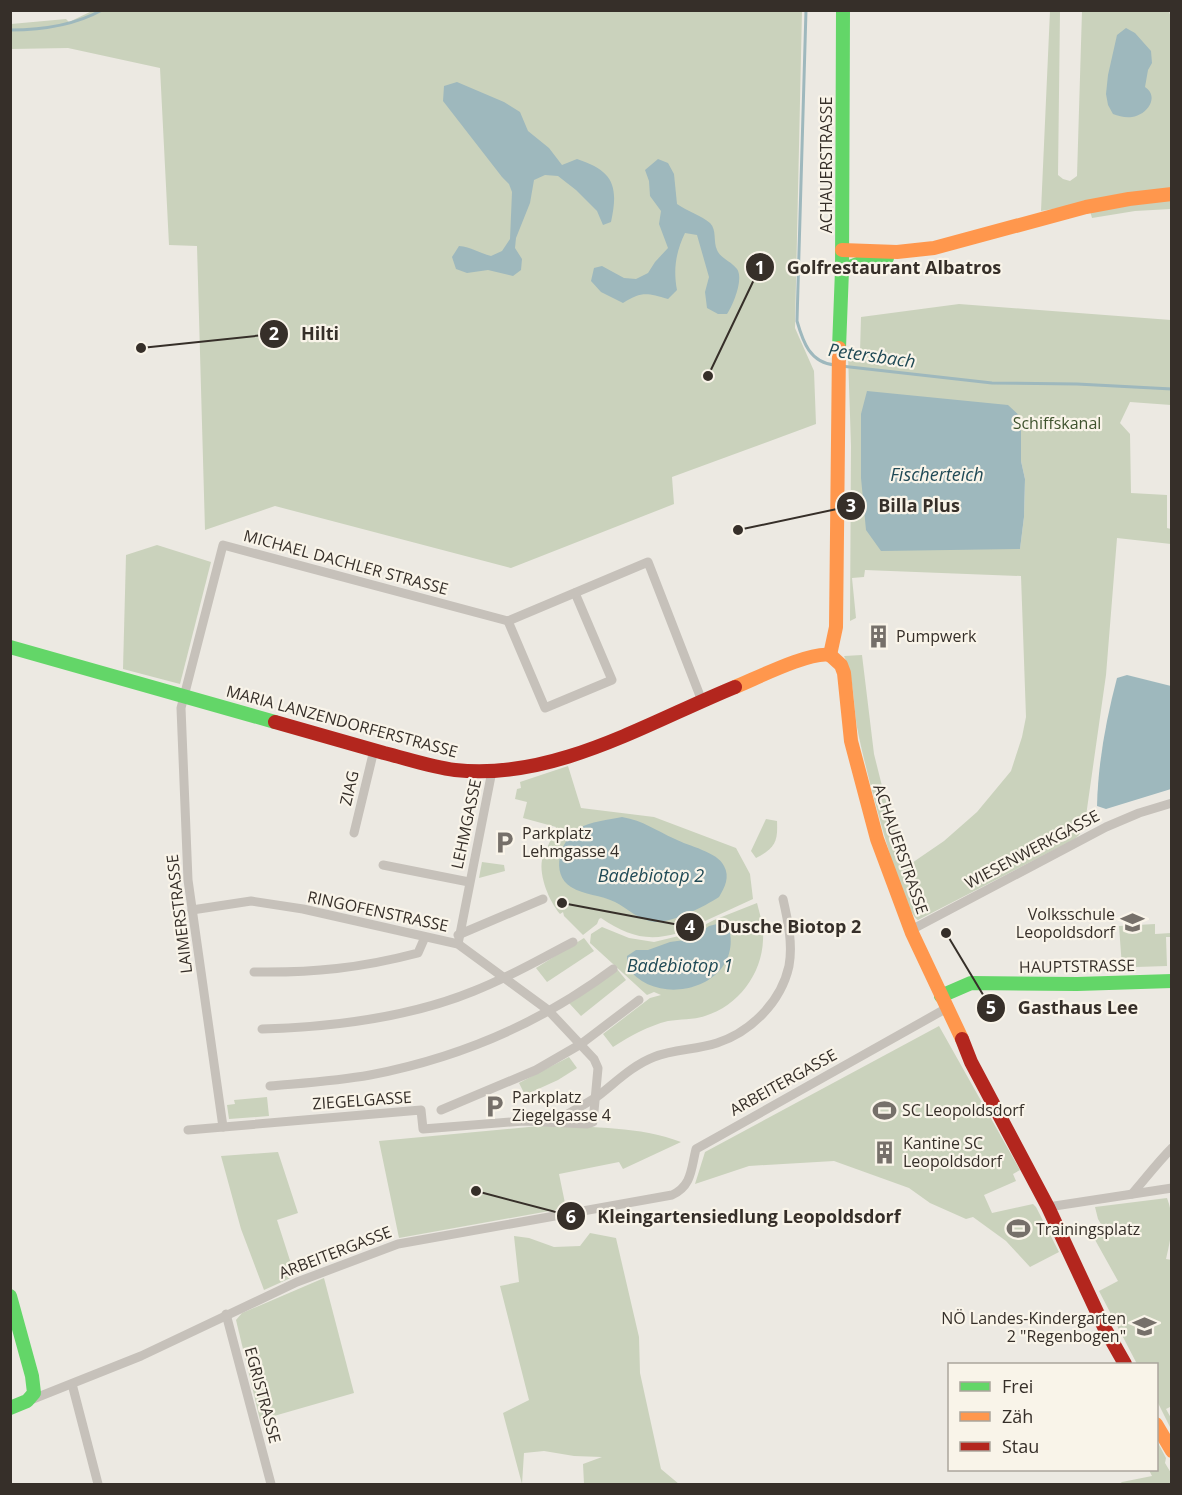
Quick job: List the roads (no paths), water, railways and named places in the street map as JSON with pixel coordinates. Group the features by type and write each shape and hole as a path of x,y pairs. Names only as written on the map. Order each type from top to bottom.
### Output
{"street":[{"name":"ACHAUERSTRASSE","path":"843,10 842,270 838,374 836,627 830,655 841,665 844,673 851,739 864,797 892,885 971,1062 1047,1207 1104,1327 1124,1363"},
{"path":"842,270 860,263 902,253 945,246 1060,213 1100,204 1172,194"},
{"path":"842,250 902,253"},
{"name":"MICHAEL DACHLER STRASSE","path":"184,696 223,545 508,621"},
{"path":"575,593 612,680 545,708 508,621 648,562 702,701"},
{"name":"MARIA LANZENDORFERSTRASSE","path":"10,647 374,750 465,771 523,769 557,760 616,739 804,659 830,655"},
{"name":"LAIMERSTRASSE","path":"184,696 181,708 188,880 223,1127"},
{"name":"ZIAG","path":"354,833 374,750"},
{"name":"LEHMGASSE","path":"458,939 492,771"},
{"name":"WIESENWERKGASSE","path":"911,930 1106,827 1139,813 1172,804"},
{"name":"LEHMGASSE","path":"383,865 469,882"},
{"path":"458,939 543,899"},
{"path":"555,1122 595,1098 634,1067 653,1057 727,1039 762,1015 776,996 788,968 790,938 783,899"},
{"name":"RINGOFENSTRASSE","path":"192,910 251,901 303,909 425,937 458,939 548,1010 594,1059 598,1068 593,1122"},
{"path":"254,972 316,972 386,961 418,953 425,937"},
{"path":"262,1029 322,1026 418,1008 472,992 506,978 573,942"},
{"path":"270,1086 369,1075 440,1058 482,1044 548,1010 613,969"},
{"name":"HAUPTSTRASSE","path":"944,1002 974,992 983,984 1172,981"},
{"path":"441,1110 515,1080 581,1044 639,1000"},
{"name":"ARBEITERGASSE","path":"10,1408 141,1356 297,1282 398,1244 672,1195 681,1191 687,1183 696,1149 944,1002"},
{"name":"ZIEGELGASSE","path":"188,1130 421,1110 423,1129 524,1121 587,1124 593,1122"},
{"path":"1132,1194 1152,1172 1156,1163 1172,1148"},
{"path":"1160,1160 1172,1159"},
{"path":"1152,1172 1155,1183 1167,1189"},
{"path":"1047,1207 1167,1189"},
{"path":"10,1296 35,1383 34,1392 27,1402"},
{"name":"EGRISTRASSE","path":"226,1314 271,1485"},
{"path":"72,1384 98,1485"},
{"path":"1158,1427 1172,1451"}],"water":[{"path":"1126,28 1135,33 1151,51 1152,63 1148,70 1145,87 1149,91 1151,100 1147,109 1137,116 1122,117 1113,114 1106,94 1117,35"},
{"path":"457,82 504,102 520,112 528,131 549,148 562,165 577,159 606,174 611,181 614,198 611,222 603,225 597,211 576,190 558,176 545,175 534,180 530,203 516,238 515,248 522,259 521,270 513,276 488,270 467,273 456,269 452,257 459,246 491,256 502,251 510,239 512,192 509,184 443,101 444,86"},
{"path":"658,159 668,163 674,174 677,204 710,223 719,253 739,273 735,298 727,314 718,314 707,308 705,292 709,277 697,235 685,233 676,261 677,290 668,299 645,294 635,296 623,303 601,292 591,281 594,268 602,266 624,278 636,279 648,273 668,248 659,224 661,211 650,196 649,181 645,170"},
{"name":"Fischerteich","path":"867,391 1008,405 1021,417 1021,461 1025,479 1020,549 881,551 866,530 861,478 861,414"},
{"path":"1127,675 1171,686 1171,789 1106,809 1097,806 1103,742 1117,678"},
{"name":"Badebiotop 2","path":"622,817 643,823 721,861 727,878 719,897 680,917 655,922 639,917 610,900 571,887 561,874 559,866 566,841 583,826"},
{"name":"Badebiotop 1","path":"721,923 729,928 730,948 724,965 711,978 695,986 677,990 658,988 641,980 627,967 627,956 636,950 648,950 670,942 692,939 709,926"}],"waterway":[{"name":"Petersbach","path":"10,30 58,26 102,10"},
{"name":"Petersbach","path":"806,10 797,321 805,344 814,356 835,365"},
{"name":"Petersbach","path":"841,366 992,383 1077,384 1172,389"}],"place":[{"name":"Hilti","path":"141,348"},
{"name":"Golfrestaurant Albatros","path":"708,376"},
{"name":"Billa Plus","path":"738,530"},
{"name":"Pumpwerk","path":"878,636"},
{"name":"Parkplatz Lehmgasse 4","path":"504,842"},
{"name":"Dusche Biotop 2","path":"562,903"},
{"name":"Volksschule Leopoldsdorf","path":"1133,923"},
{"name":"Gasthaus Lee","path":"946,933"},
{"name":"Parkplatz Ziegelgasse 4","path":"494,1106"},
{"name":"SC Leopoldsdorf","path":"884,1110"},
{"name":"Kantine SC Leopoldsdorf","path":"885,1152"},
{"name":"Kleingartensiedlung Leopoldsdorf","path":"476,1191"},
{"name":"Trainingsplatz","path":"1018,1229"},
{"name":"NÖ Landes-Kindergarten 2 \"Regenbogen\"","path":"1144,1327"}],"park label":[{"name":"Schiffskanal","path":"1057,423"}]}
